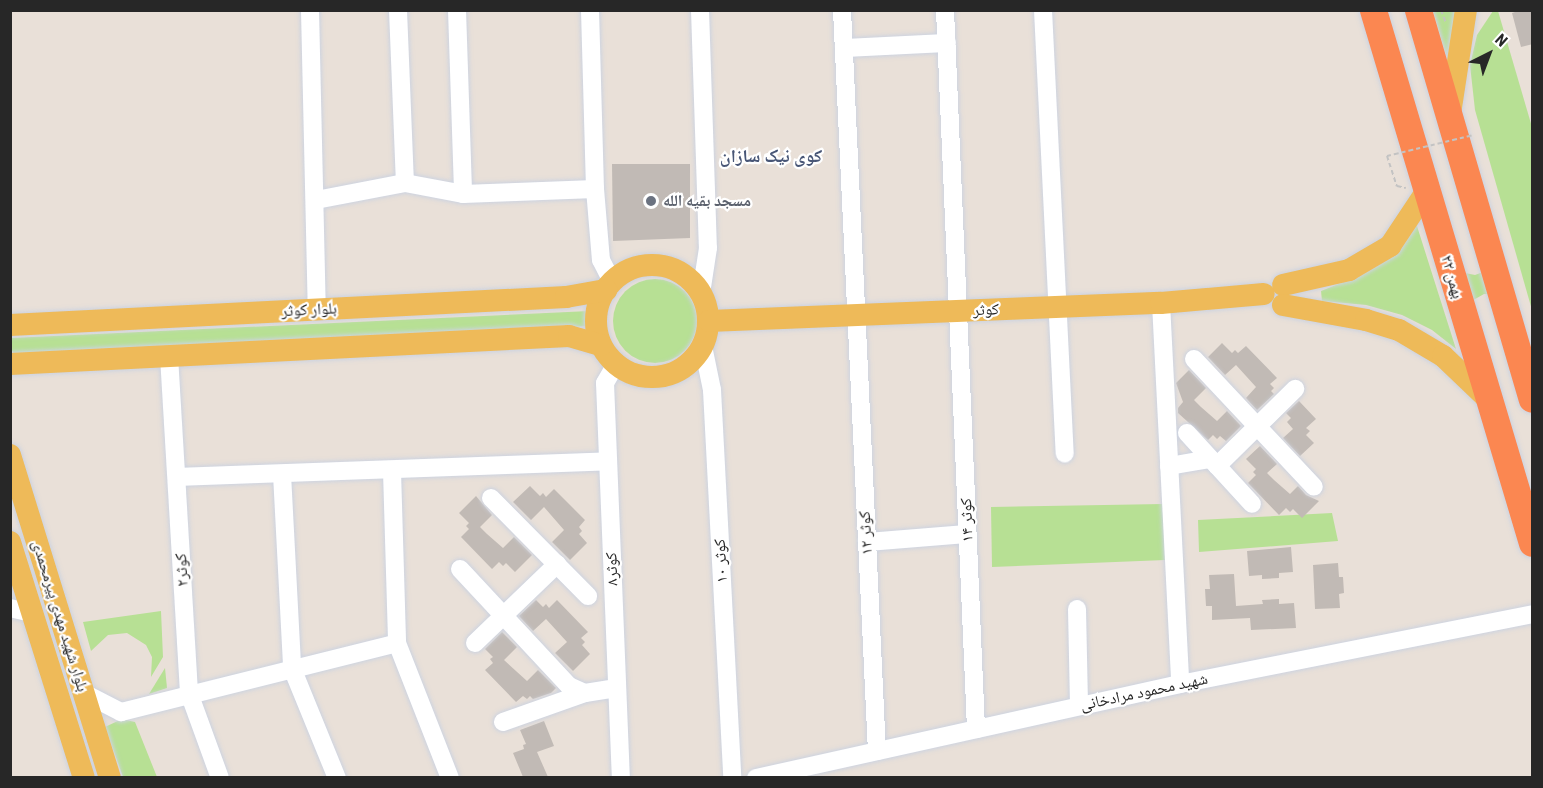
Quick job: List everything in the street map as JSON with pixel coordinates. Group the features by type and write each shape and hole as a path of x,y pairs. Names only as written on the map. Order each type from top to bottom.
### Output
{"highway":[{"name":"۲۲ بهمن","path":"1372,10 1533,543"},
{"path":"1418,10 1533,399"},
{"path":"1447,258 1456,262 1472,261 1478,258 1487,245"},
{"path":"1467,328 1472,318 1485,309 1501,310 1508,315"}],"main road":[{"path":"1449,118 1466,10"},
{"path":"1277,295 1349,270 1390,246 1426,192"},
{"path":"652,265 681,273 701,294 709,321 703,346 684,368 657,377 635,374 616,364 601,345 596,317 609,286 637,267 652,265"},
{"name":"بلوار کوثر","path":"10,325 566,297 609,286"},
{"path":"1277,295 1399,330 1443,356 1489,400"},
{"name":"کوثر","path":"709,321 1161,303 1277,295"},
{"path":"12,362 568,336 601,345"},
{"name":"بلوار شهید مهدی پیرمحمدی","path":"10,455 110,777"},
{"name":"بلوار شهید مهدی پیرمحمدی","path":"10,542 21,610 84,777"}],"street":[{"path":"310,10 317,310"},
{"path":"398,10 405,183"},
{"path":"457,10 463,194"},
{"path":"590,10 595,189 601,260 609,286"},
{"path":"700,10 708,248 701,294"},
{"name":"کوثر ۱۲","path":"842,10 877,751"},
{"name":"کوثر ۱۴","path":"945,10 976,729"},
{"path":"1043,10 1060,307 1065,453"},
{"path":"844,48 947,43"},
{"path":"316,200 405,183 463,194 595,189"},
{"path":"1161,303 1180,684"},
{"name":"کوثر ۱۰","path":"703,346 712,390 732,777"},
{"name":"کوثر۲","path":"169,356 178,477 189,693 220,777"},
{"path":"1194,359 1314,487"},
{"name":"کوثر۸","path":"616,364 605,383 621,777"},
{"path":"1169,466 1213,462 1258,426 1295,389"},
{"path":"1187,433 1252,504"},
{"path":"178,477 392,471 608,461"},
{"path":"392,471 397,643 450,777"},
{"path":"282,474 292,668 337,777"},
{"path":"491,498 588,596"},
{"path":"867,542 967,534"},
{"path":"475,643 557,564"},
{"path":"460,569 569,686 585,693"},
{"path":"1077,609 1079,706"},
{"name":"شهید محمود مرادخانی","path":"756,777 1180,684 1533,614"},
{"path":"84,693 121,712 189,693 397,643"},
{"path":"503,722 585,693 617,688"}],"path":[{"path":"1397,186 1387,156 1473,135"}],"green space":[{"path":"1433,11 1458,11 1447,59"},
{"path":"1493,11 1498,11 1532,127 1532,310 1475,110 1470,65 1477,35"},
{"path":"1416,223 1456,349 1432,330 1402,315 1366,305 1322,301 1321,291 1356,277"},
{"path":"1460,272 1475,275 1483,272 1494,294 1484,294 1468,303"},
{"path":"655,279 671,282 685,291 694,305 697,321 694,337 685,351 671,360 655,363 639,360 625,351 616,337 613,321 616,305 625,291 639,282"},
{"path":"589,311 590,326 16,357 11,349 11,338"},
{"path":"1163,504 1165,560 992,567 991,507"},
{"path":"1332,513 1338,541 1199,552 1198,520"},
{"path":"161,611 163,657 151,677 152,657 146,645 127,633 108,635 91,651 83,622"},
{"path":"165,668 167,688 149,694"},
{"path":"122,719 135,722 157,777 123,777 105,727"}],"building":[{"path":"1533,10 1533,44 1521,47 1512,13"},
{"name":"مسجد بقیه الله","path":"612,164 690,164 690,238 613,241"},
{"path":"1222,343 1232,353 1235,350 1238,353 1246,346 1277,378 1270,384 1274,388 1271,391 1274,394 1257,410 1246,398 1256,387 1236,365 1225,375 1208,357"},
{"path":"1189,370 1206,388 1194,400 1217,421 1227,411 1241,426 1226,441 1220,436 1217,439 1213,435 1208,440 1178,413 1178,408 1183,402 1176,383"},
{"path":"1299,401 1316,419 1306,428 1310,431 1306,435 1314,443 1300,456 1283,438 1293,429 1287,422 1291,418 1286,413"},
{"path":"1260,446 1277,464 1267,473 1274,480 1290,494 1298,486 1306,495 1319,501 1302,518 1293,509 1290,512 1286,508 1279,515 1248,483 1256,475 1253,472 1256,469 1246,459"},
{"path":"530,486 540,496 543,493 546,497 554,489 585,520 579,527 582,531 579,534 587,543 570,560 552,542 564,530 544,507 531,520 513,502"},
{"path":"476,496 492,515 480,527 503,548 514,537 532,555 515,572 506,563 503,566 499,562 492,569 461,537 469,529 466,526 469,523 459,513"},
{"path":"1291,547 1293,572 1279,573 1279,578 1262,579 1262,575 1249,576 1247,551"},
{"path":"1338,563 1339,577 1343,577 1344,593 1339,594 1340,608 1315,609 1313,565"},
{"path":"1234,574 1236,606 1263,604 1262,600 1279,599 1279,604 1294,603 1296,628 1251,630 1250,618 1212,620 1212,606 1206,606 1205,589 1210,589 1209,575"},
{"path":"536,600 543,607 546,604 549,608 557,600 588,632 581,638 585,642 582,645 590,654 573,671 555,653 567,642 546,619 533,631 519,616"},
{"path":"502,632 517,647 504,660 527,681 538,670 556,688 551,693 533,699 530,696 527,699 523,696 516,702 485,670 493,663 490,659 493,657 485,649"},
{"path":"544,721 554,746 537,752 548,777 523,777 513,753 524,749 523,745 526,744 520,730"}],"place":[{"name":"مسجد بقیه الله","path":"651,201"}],"district":[{"name":"کوی نیک سازان","path":"771,156"}]}
